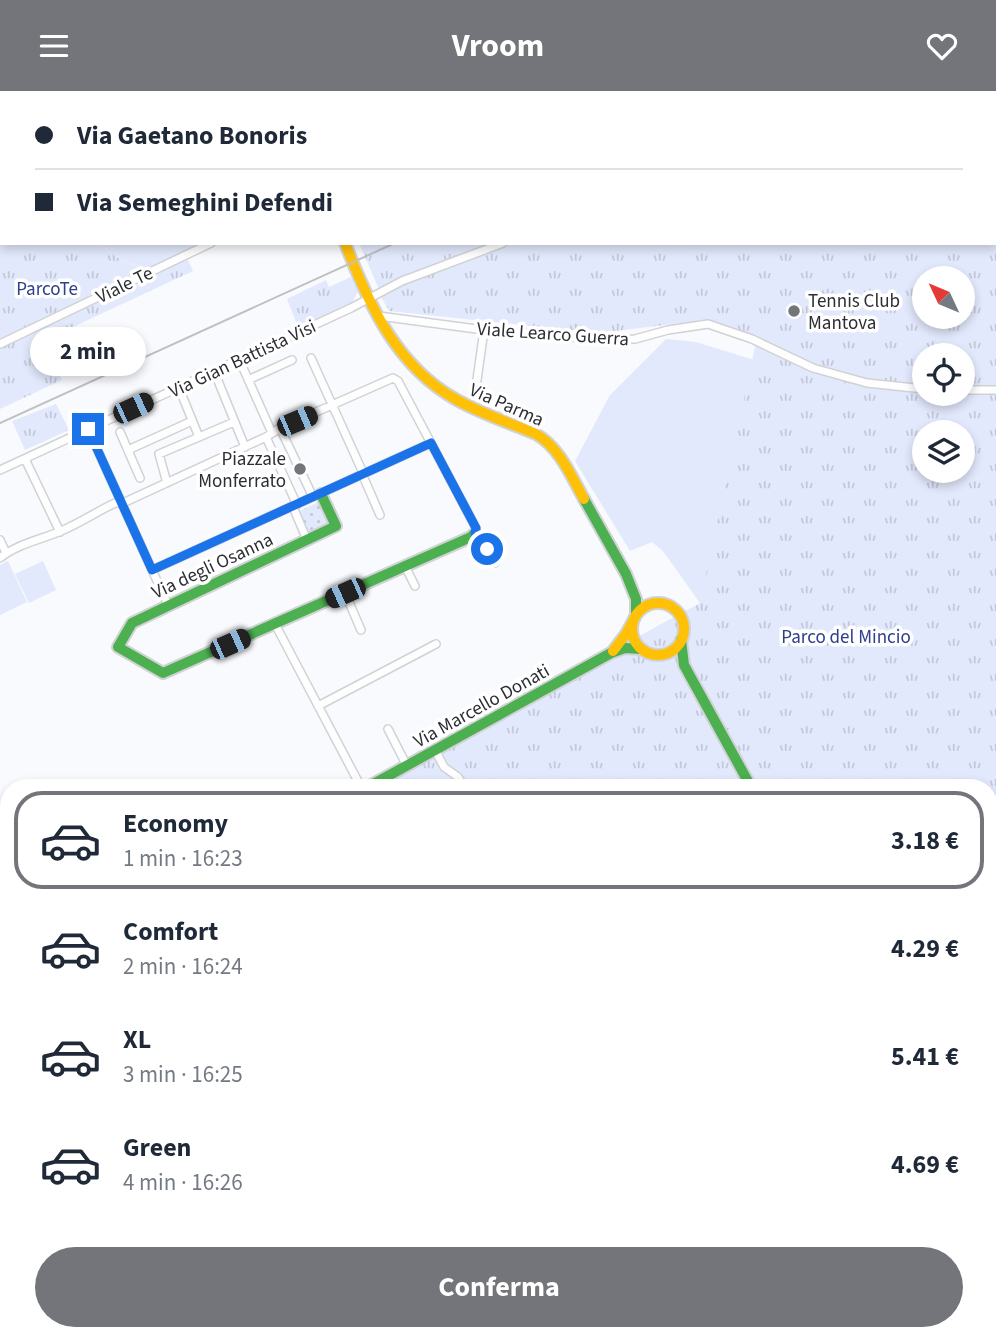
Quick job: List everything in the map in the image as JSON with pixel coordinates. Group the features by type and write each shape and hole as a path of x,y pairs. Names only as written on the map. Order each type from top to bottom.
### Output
{"street":[{"name":"Viale Te","path":"0,344 207,245"},
{"name":"Via Gian Battista Visi","path":"0,470 351,308 402,281 498,245"},
{"name":"Via Parma","path":"350,249 369,299 391,340 418,373 457,400 536,434 551,445 564,462 626,574 636,599 634,617"},
{"name":"Viale Learco Guerra","path":"379,316 484,330 610,340 635,339 668,330 708,324 752,339 813,368 867,383 912,388"},
{"path":"476,387 484,330"},
{"path":"311,358 380,515"},
{"path":"239,359 307,540"},
{"path":"248,380 292,360"},
{"path":"214,371 245,447"},
{"path":"0,540 3,555 83,521 115,503 123,503 167,483 393,377 398,381 476,528 471,537 275,624 357,779"},
{"path":"179,388 198,437"},
{"path":"975,390 996,390"},
{"path":"128,450 192,421"},
{"path":"159,454 234,422"},
{"path":"280,428 317,496"},
{"path":"88,429 168,605"},
{"path":"120,432 140,478"},
{"path":"150,439 159,454 167,483"},
{"path":"152,570 431,443"},
{"path":"25,459 60,531"},
{"name":"Via degli Osanna","path":"275,624 163,673 118,647 132,623 336,526 317,496"},
{"path":"475,533 479,535 495,563"},
{"path":"405,566 415,586"},
{"name":"Via Parma","path":"626,574 645,593 662,603"},
{"path":"345,593 362,630"},
{"path":"681,640 676,648 668,653 650,654 636,644 632,636 634,617 647,605 662,603 674,608 682,617 682,659 693,684 746,779"},
{"name":"Via Marcello Donati","path":"611,653 626,634 634,617"},
{"path":"318,706 436,644"},
{"name":"Via Marcello Donati","path":"383,779 611,653 625,648 642,649"},
{"path":"658,655 675,665 693,684"},
{"path":"388,729 407,766"},
{"path":"435,750 444,767 459,779"}],"green space":[{"name":"ParcoTe","path":"0,245 102,245 129,264 154,268 188,260 193,271 45,340 62,380 0,409"},
{"path":"102,245 199,245 149,268 136,266 112,254"},
{"name":"Parco del Mincio","path":"360,245 996,245 996,779 375,779 700,603 757,338 706,320 599,333 389,311"},
{"path":"351,277 358,291 352,303 298,327 287,299 326,280 329,287"},
{"path":"666,339 696,342 891,402 996,779 972,779 709,656 700,603 663,551 652,542 630,551 575,461 610,395"},
{"path":"56,404 69,430 25,450 12,421"},
{"path":"319,502 329,525 309,533 299,511"},
{"path":"8,561 27,602 0,615 0,565"},
{"path":"43,561 56,590 29,603 15,574"}],"railway":[{"path":"0,423 391,245"}],"traffic: fast":[{"path":"321,494 336,526 132,623 118,647 163,673 475,533"},
{"path":"584,499 626,574 636,599 636,614"},
{"path":"681,640 684,665 747,779"},
{"path":"383,779 611,653 625,648 641,649"}],"traffic: slow":[{"path":"346,245 375,311 402,352 418,370 457,400 536,434 544,440 564,463 584,499"},
{"path":"658,603 677,610 684,629 677,648 658,655 639,648 632,629 639,610 658,603"},
{"path":"613,651 633,621"}],"place":[{"name":"Tennis Club Mantova","path":"794,311"},
{"name":"Piazzale Monferrato","path":"300,469"}],"route":[{"path":"88,429 152,570 431,443 476,528 475,533 487,549"}]}
